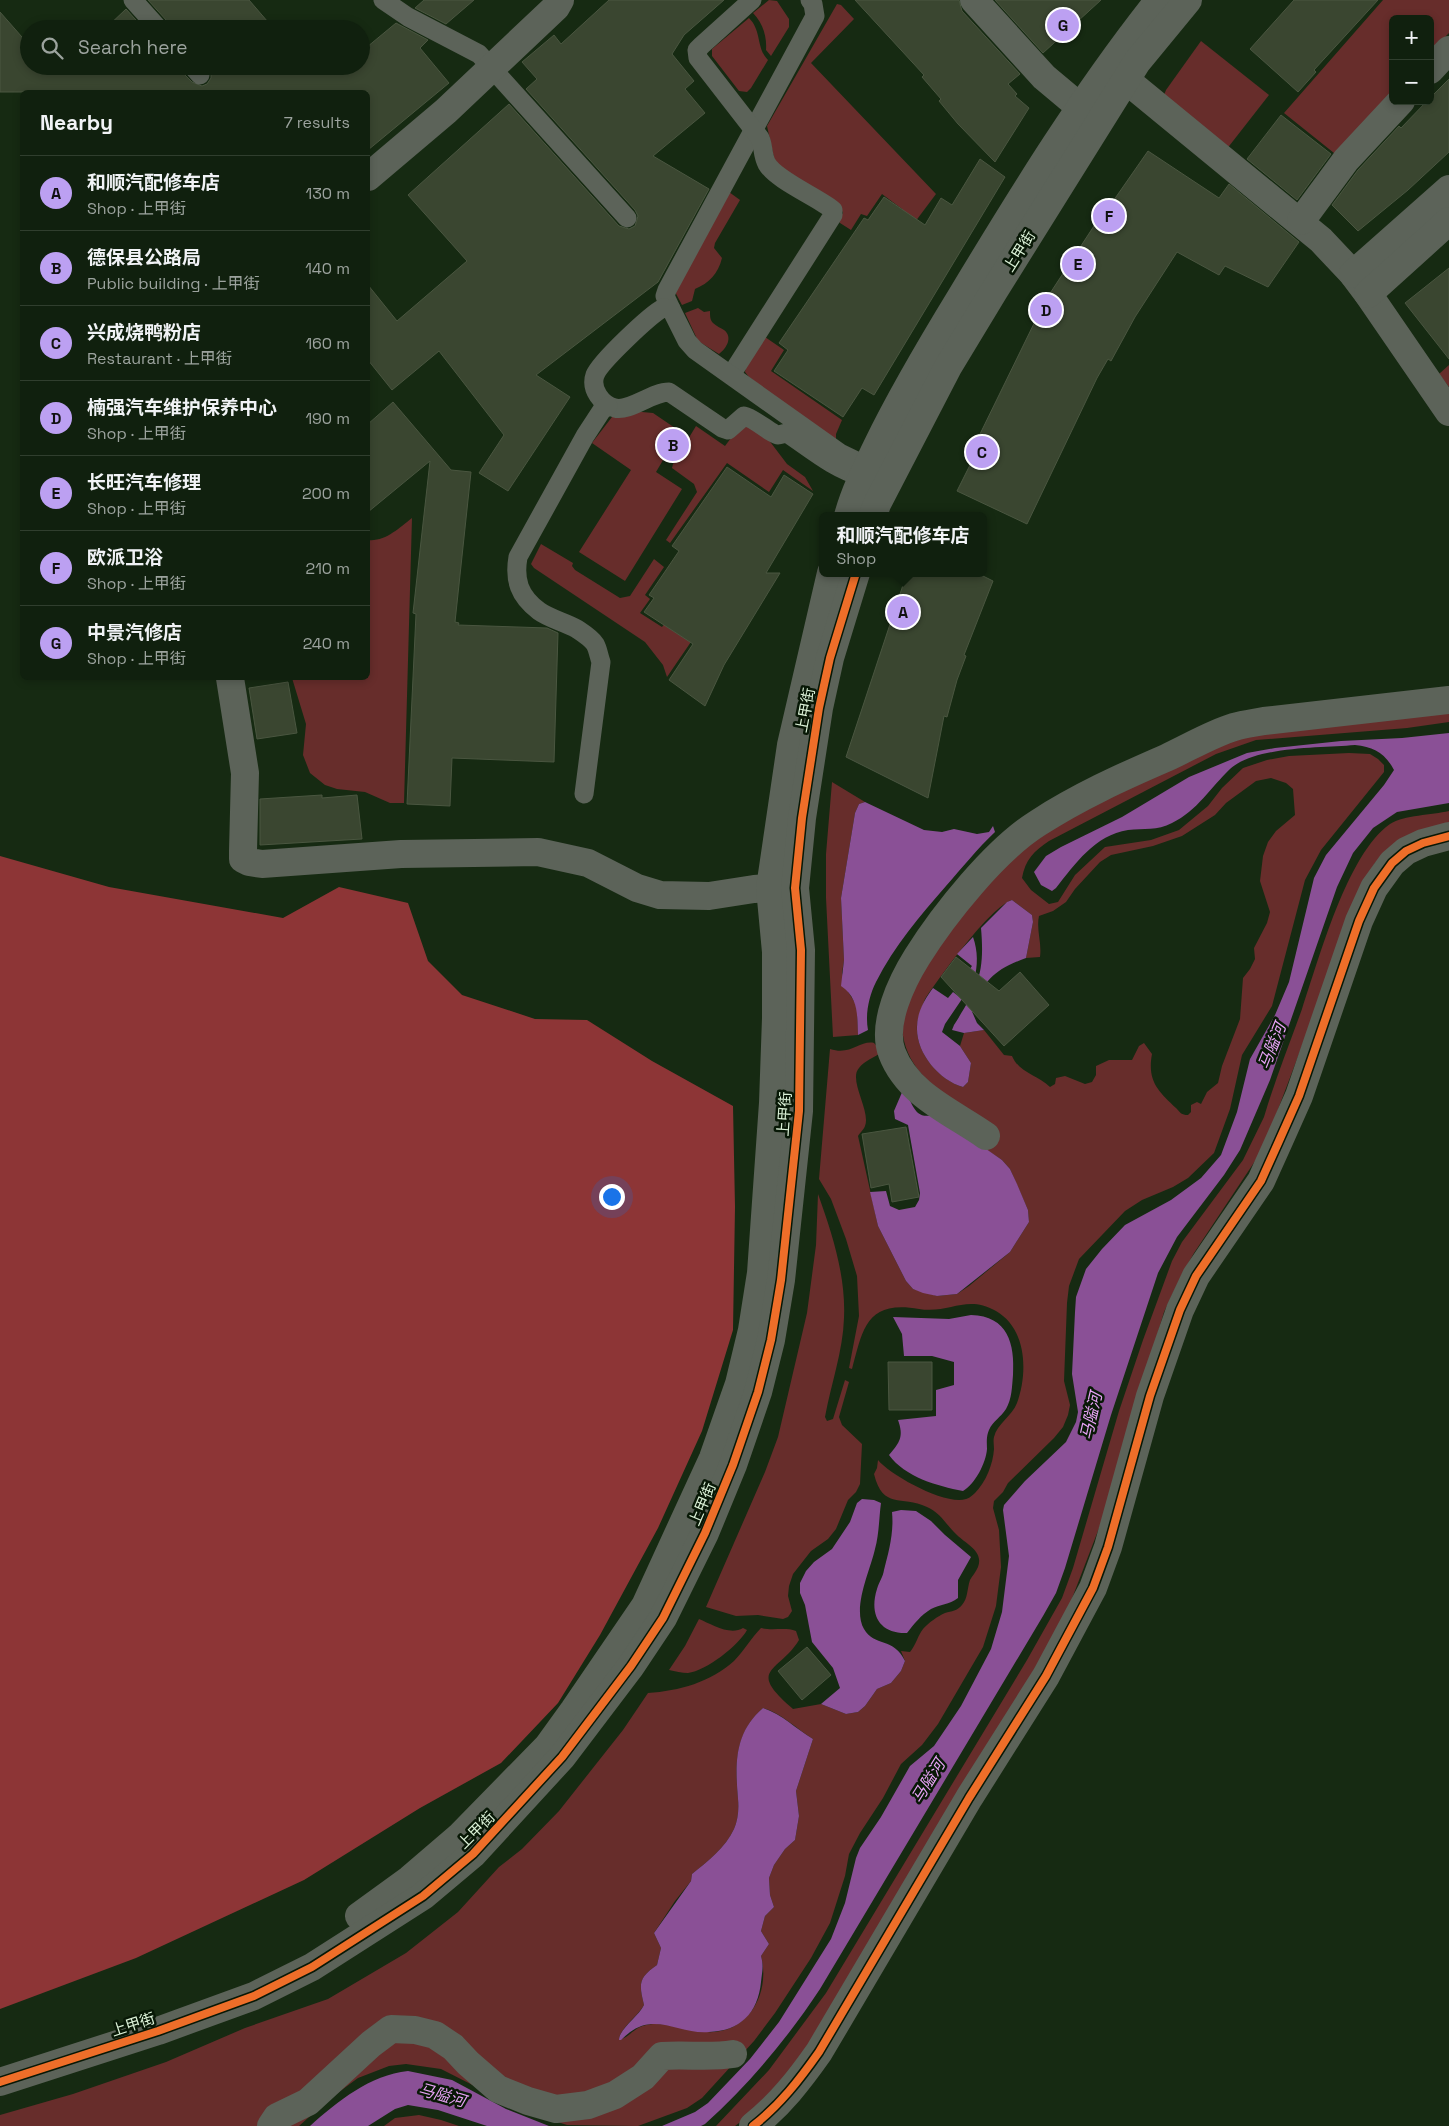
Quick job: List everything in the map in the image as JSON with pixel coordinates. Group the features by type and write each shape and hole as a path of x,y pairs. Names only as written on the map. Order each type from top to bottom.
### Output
{"street":[{"path":"370,175 492,69 550,13 560,0"},
{"path":"974,0 1044,76 1081,108"},
{"name":"上甲街","path":"849,512 854,494 926,354 1017,205 1120,51 1158,0"},
{"name":"上甲街","path":"874,512 948,368 1126,80 1143,55 1188,0"},
{"path":"1434,66 1449,50"},
{"path":"1126,80 1301,222 1360,284 1449,412"},
{"path":"1301,222 1346,160 1397,105"},
{"path":"1360,284 1449,189"},
{"path":"1360,284 1449,221"},
{"name":"上甲街","path":"0,2063 152,2014 247,1979 304,1952 355,1919 410,1879 459,1837 548,1746 645,1606 713,1458 739,1384 752,1330 762,1264 776,1018 776,952 770,888 791,745 830,577"},
{"name":"上甲街","path":"0,2082 158,2031 254,1996 312,1967 422,1896 473,1854 562,1757 631,1666 663,1618 705,1533 733,1465 758,1392 772,1331 781,1280 799,1111 801,950 795,888 802,818 819,708 830,658 855,577"},
{"path":"230,680 245,773 243,859 249,862 262,864 402,854 538,852 588,863 637,888 660,895 709,896 754,888 770,888"},
{"path":"986,1136 927,1098 912,1085 899,1068 891,1050 889,1032 903,979 951,910 1008,847 1036,824 1109,782 1234,727 1264,721 1449,700"},
{"path":"753,2126 796,2084 819,2052 969,1798 1046,1676 1077,1620 1093,1588 1108,1547 1150,1396 1180,1310 1196,1276 1261,1181 1299,1096 1360,921 1374,888 1392,863 1406,851 1423,843 1449,836"},
{"path":"271,2126 277,2117 308,2102 370,2044 391,2029 415,2030 435,2035 453,2047 498,2089 528,2102 556,2109 588,2105 615,2095 643,2077 662,2056 684,2054 713,2057 733,2054"}],"lane":[{"path":"133,0 151,20"},
{"path":"383,0 408,17 479,54 627,218"},
{"path":"731,375 833,214 828,206 773,171 767,165 763,155 764,146 698,58 697,50 752,0"},
{"path":"810,0 813,4 815,16 666,290 665,296 687,341 695,350 865,472"},
{"path":"671,310 663,308 656,312 622,344 595,375 595,388 599,398 608,406 617,409 644,400 660,392 669,392 722,428 728,430 732,428 744,416 753,418 778,435 787,433 834,465 851,474 865,472"},
{"path":"584,794 601,662 595,644 585,634 566,622 539,611 516,582 516,570 518,557 581,444 602,410 608,406"}],"shaded area":[{"path":"769,0 777,1 789,19 789,27 771,56 766,50 766,40 762,26 753,13"},
{"path":"1383,0 1449,0 1449,33 1434,48 1434,15 1389,15 1389,100 1339,157 1284,113"},
{"path":"837,4 841,5 854,19 811,63 936,194 903,238 888,229 902,209 882,194 867,216 861,214 851,230 838,220 843,213 840,206 776,167 767,126"},
{"path":"749,18 756,28 762,50 768,60 747,92 739,91 712,56 712,49"},
{"path":"1201,41 1269,95 1226,150 1164,95"},
{"path":"729,192 740,200 715,243 714,248 722,258 718,269 705,284 695,289 692,301 682,305 674,290"},
{"path":"698,308 704,312 710,311 712,322 727,333 728,342 719,354 698,341 685,313"},
{"path":"765,337 784,350 771,371 842,420 836,434 836,442 749,377 745,372 746,366"},
{"path":"1449,365 1449,387 1439,374"},
{"path":"631,411 653,413 678,430 679,433 656,472 682,489 625,581 579,552 631,470 592,443 612,417"},
{"path":"743,422 765,435 787,464 805,477 813,491 783,470 769,492 727,463 670,543 666,540 697,492 694,484 672,468 673,464 696,426 725,446"},
{"path":"412,518 404,803 390,803 365,792 337,789 325,785 310,773 303,755 306,724 293,680 370,680 370,540 386,537"},
{"path":"541,544 573,563 572,566 575,570 620,598 630,596 654,559 664,567 645,595 650,599 640,613 662,627 675,611 710,614 667,677 663,665 645,642 534,568 531,564"},
{"path":"1449,712 1449,722 1407,728 1256,740 1216,754 1049,841 1035,852 1025,866 1022,878 1031,890 1049,904 1058,902 1075,875 1105,847 1151,840 1179,830 1208,806 1222,788 1243,768 1267,760 1289,756 1349,753 1370,754 1384,765 1384,772 1321,850 1305,880 1272,1006 1242,1055 1230,1109 1214,1153 1188,1178 1173,1187 1142,1200 1125,1211 1079,1259 1069,1286 1067,1303 1064,1381 1070,1405 1068,1415 1063,1427 1054,1438 1008,1483 1003,1492 994,1501 993,1508 999,1530 1001,1567 996,1606 983,1647 938,1724 922,1745 901,1764 883,1798 860,1833 849,1854 845,1876 830,1923 811,1958 754,2041 702,2098 687,2108 638,2126 567,2125 524,2111 441,2069 406,2064 389,2066 358,2078 328,2100 299,2126 278,2126 286,2119 308,2109 375,2046 383,2041 400,2036 418,2036 435,2041 459,2059 497,2093 538,2110 552,2112 582,2111 609,2103 634,2089 659,2064 670,2060 720,2062 729,2061 739,2056 738,2050 709,2052 682,2049 669,2050 654,2059 641,2074 616,2090 588,2101 559,2104 530,2098 502,2085 483,2071 449,2038 439,2032 412,2024 397,2024 383,2029 368,2039 311,2094 298,2103 278,2112 265,2126 0,2126 0,2115 73,2094 166,2062 245,2028 328,1999 406,1953 458,1912 499,1867 522,1849 559,1811 623,1730 648,1693 683,1688 715,1675 734,1661 761,1628 796,1631 799,1640 770,1672 769,1678 771,1686 793,1709 821,1704 846,1714 858,1712 865,1706 877,1689 891,1683 901,1671 905,1661 901,1651 910,1652 921,1631 928,1624 939,1616 956,1610 962,1605 970,1580 977,1569 979,1557 973,1548 932,1510 918,1504 894,1500 882,1493 874,1474 878,1460 906,1481 933,1494 957,1500 970,1497 979,1489 990,1467 996,1432 1017,1403 1023,1379 1022,1352 1014,1329 1006,1319 996,1311 985,1306 967,1304 930,1310 901,1307 877,1313 870,1321 864,1330 852,1369 849,1368 859,1316 857,1276 831,1199 819,1179 830,1049 844,1051 864,1044 874,1043 882,1052 867,1061 856,1073 866,1120 858,1136 878,1226 906,1281 913,1289 937,1296 957,1294 1010,1252 1029,1222 1028,1210 1010,1169 1002,1160 981,1146 973,1137 992,1143 995,1138 990,1127 979,1117 930,1083 916,1067 906,1046 902,1021 905,1001 909,992 934,950 974,896 1002,867 1060,824 1217,743 1234,737 1266,731","holes":["1271,778 1286,783 1293,789 1295,815 1276,831 1268,842 1263,856 1260,881 1270,912 1267,923 1254,948 1255,959 1243,978 1240,1019 1222,1066 1218,1083 1207,1092 1201,1104 1197,1102 1191,1105 1191,1112 1188,1115 1180,1112 1155,1085 1151,1071 1152,1054 1144,1043 1139,1046 1132,1060 1109,1060 1096,1066 1096,1075 1092,1082 1085,1084 1065,1076 1056,1078 1055,1084 1050,1087 1019,1066 1012,1056 1004,1055 984,1030 964,1033 960,1046 971,1063 968,1082 963,1087 945,1078 930,1064 924,1055 917,1035 917,1025 925,999 966,944 991,915 1012,900 1032,915 1033,922 1026,958 1040,957 1039,916 1053,911 1066,902 1075,889 1100,862 1111,855 1153,846 1182,836 1215,815 1226,803 1256,781","763,1708 783,1717 813,1739 796,1791 799,1816 795,1840 785,1849 774,1865 769,1878 770,1895 774,1907 765,1916 761,1931 769,1944 761,1956 763,1984 759,1997 753,2009 744,2019 734,2027 721,2031 706,2032 653,2024 641,2026 619,2040 622,2031 644,2005 641,1992 643,1978 657,1965 661,1948 654,1933 691,1881 692,1874 710,1859 731,1836 738,1811 738,1750 746,1728"]},
{"path":"832,782 865,802 859,804 855,813 841,898 844,960 842,973 847,990 857,1006 858,1035 833,1037 826,898 826,854"},
{"path":"1449,811 1449,824 1388,849 1375,863 1364,882 1263,1149 1194,1253 1164,1312 1101,1523 1066,1614 802,2057 747,2117 735,2126 716,2126 769,2070 826,1993 1027,1660 1062,1598 1073,1568 1119,1411 1172,1261 1182,1242 1243,1160 1264,1117 1336,909 1360,859 1375,839 1390,824 1410,817"},
{"path":"0,856 109,887 283,918 339,887 408,903 428,961 462,995 535,1019 587,1020 652,1061 733,1106 735,1207 733,1330 702,1431 658,1528 600,1635 558,1703 501,1763 420,1808 304,1880 136,1958 0,2009"},
{"path":"818,1194 837,1255 844,1302 841,1343 825,1417 827,1421 833,1419 845,1380 849,1382 839,1417 842,1425 862,1444 860,1484 856,1492 848,1500 836,1529 828,1539 811,1551 793,1574 788,1596 792,1611 788,1617 783,1619 758,1615 736,1616 706,1607 765,1472 778,1437 807,1313 816,1245"},
{"path":"699,1619 727,1630 732,1631 743,1628 747,1630 730,1650 704,1668 688,1673 669,1670 685,1646"},
{"path":"419,2115 459,2126 384,2126 395,2118"}],"water":[{"name":"马隘河","path":"1449,733 1449,803 1397,812 1373,828 1353,853 1337,887 1270,1080 1240,1150 1224,1175 1177,1237 1158,1273 1111,1415 1056,1593 820,1989 794,2025 767,2060 705,2124 701,2126 662,2126 695,2112 708,2103 750,2059 779,2022 831,1939 845,1903 860,1848 881,1817 910,1766 934,1746 961,1706 991,1649 1002,1612 1009,1556 1004,1505 1025,1481 1066,1442 1076,1422 1078,1412 1072,1374 1075,1312 1076,1297 1086,1269 1125,1225 1171,1200 1201,1178 1221,1155 1237,1112 1250,1059 1275,1015 1289,982 1314,878 1326,855 1384,785 1394,770 1383,755 1368,747 1355,745 1290,749 1256,756 1241,761 1230,769 1189,812 1172,823 1156,828 1116,833 1096,844 1078,860 1052,891 1041,885 1034,872 1046,856 1061,847 1122,817 1189,777 1247,753 1341,741 1402,738"},
{"path":"865,802 924,830 942,832 954,829 977,834 989,832 993,826 995,832 927,909 891,956 871,993 867,1011 868,1030 858,1035 857,1014 854,1002 847,991 841,986 844,960 841,898 855,813 859,804"},
{"path":"1012,900 1032,915 1033,922 1026,958 1015,962 992,976 970,1007 977,1023 984,1030 964,1033 952,1030 978,980 982,957 981,928 1007,902"},
{"path":"973,937 977,958 974,980 956,987 972,966 957,954"},
{"path":"933,988 948,998 953,992 962,999 945,1024 942,1032 960,1046 971,1063 968,1082 963,1087 938,1072 925,1056 920,1046 917,1027 918,1016 924,1001"},
{"path":"903,1090 918,1113 928,1116 936,1114 1002,1160 1010,1169 1028,1210 1029,1222 1010,1252 957,1294 937,1296 913,1289 906,1281 878,1226 870,1192 886,1191 890,1206 899,1210 915,1207 919,1200 920,1193 908,1125 895,1119 894,1111"},
{"path":"971,1315 993,1320 1007,1334 1012,1353 1013,1375 1008,1405 988,1433 986,1455 982,1467 976,1478 963,1491 932,1483 913,1475 896,1463 889,1455 900,1439 901,1431 898,1420 936,1416 936,1390 954,1385 954,1362 932,1356 904,1356 902,1334 893,1317 949,1319"},
{"path":"862,1499 881,1503 876,1544 861,1600 861,1620 868,1635 895,1648 905,1661 901,1671 891,1683 877,1689 865,1706 858,1712 846,1714 821,1704 840,1688 833,1668 812,1642 805,1605 800,1593 800,1583 806,1571 814,1562 832,1549 850,1522 857,1503"},
{"path":"901,1510 916,1511 931,1521 971,1557 958,1580 958,1598 927,1611 907,1633 889,1630 883,1626 874,1607 877,1589 891,1541 892,1512"},
{"path":"763,1708 783,1718 813,1739 796,1791 799,1816 795,1840 785,1849 774,1865 769,1878 770,1895 774,1907 765,1916 761,1931 769,1944 761,1956 762,1972 756,2003 746,2018 730,2028 720,2031 702,2032 651,2024 631,2031 619,2040 625,2027 644,2005 641,1992 643,1978 657,1965 661,1948 654,1933 691,1881 692,1874 710,1859 731,1836 738,1811 738,1750 746,1728"},
{"name":"马隘河","path":"408,2071 452,2080 506,2109 549,2126 487,2126 438,2110 408,2105 395,2109 368,2126 310,2126 355,2091 394,2073"}],"building":[{"path":"148,0 249,0 266,20 166,20"},
{"path":"424,0 474,0 446,24 415,8"},
{"path":"609,0 724,0 684,35 672,54 694,81 685,89 705,113 653,156 709,189 658,282 536,375 570,397 508,491 479,473 504,435 439,351 392,390 370,362 370,287 397,321 467,261 408,195 509,104 619,226 629,229 635,226 638,216 635,210 526,89 537,79 522,62 554,35 561,44"},
{"path":"855,0 959,0 962,11 1020,74 1008,84 1017,94 1015,96 1029,108 995,162 958,124 939,101 941,99 922,77 924,75"},
{"path":"995,0 1101,0 1043,53"},
{"path":"1294,0 1378,0 1314,70 1316,72 1298,92 1250,49"},
{"path":"126,9 136,20 114,20"},
{"path":"0,12 20,35 20,75 185,75 192,82 202,86 207,84 211,75 370,75 370,45 396,23 428,40 420,48 449,83 370,148 370,90 20,90 20,92 0,92"},
{"path":"1449,79 1449,152 1408,190 1358,231 1332,205 1358,170 1399,126 1401,128 1423,105 1434,105 1434,94"},
{"path":"1281,115 1331,154 1297,200 1247,159"},
{"path":"1148,151 1219,198 1229,184 1299,242 1268,287 1225,266 1219,275 1177,252 1135,317 1111,361 1108,359 1097,378 1027,524 957,491 971,463 969,462 982,435 980,434 1045,301 1107,206 1109,207"},
{"path":"980,159 1005,177 874,395 862,388 843,417 774,371 788,350 779,343 864,218 868,220 884,197 925,225 941,198 952,205"},
{"path":"1449,268 1449,359 1405,303"},
{"path":"393,402 451,470 471,472 455,622 459,623 458,625 547,628 558,633 554,762 452,758 450,806 407,804 416,614 413,613 430,461 370,510 370,422"},
{"path":"727,467 771,497 784,475 813,494 766,573 780,573 724,665 705,706 669,680 693,644 644,612 654,598 649,595 679,551 672,546"},
{"path":"906,577 985,577 993,581 964,655 966,656 947,717 944,716 928,798 846,757"},
{"path":"288,682 297,733 257,739 249,688"},
{"path":"322,795 322,798 357,795 362,839 260,845 260,799"},
{"path":"956,957 999,991 1020,972 1049,1005 1004,1046 941,977"},
{"path":"906,1127 919,1197 892,1202 889,1184 871,1188 862,1134"},
{"path":"888,1362 932,1362 932,1410 889,1410"},
{"path":"807,1647 831,1675 802,1700 778,1671"}],"cycle path":[{"path":"0,2082 158,2031 254,1996 312,1967 423,1896 473,1854 562,1757 631,1666 663,1618 705,1533 733,1465 758,1392 771,1340 781,1280 799,1111 801,950 795,888 802,818 819,708 830,658 855,577"},
{"path":"753,2126 789,2091 819,2052 969,1798 1046,1676 1093,1588 1108,1547 1150,1396 1180,1310 1196,1276 1261,1181 1299,1096 1359,921 1374,888 1392,863 1406,851 1423,843 1449,836"}],"place":[{"name":"中景汽修店","path":"1063,25"},
{"name":"欧派卫浴","path":"1109,216"},
{"name":"长旺汽车修理","path":"1078,264"},
{"name":"楠强汽车维护保养中心","path":"1046,310"},
{"name":"德保县公路局","path":"673,445"},
{"name":"兴成烧鸭粉店","path":"982,452"},
{"name":"和顺汽配修车店","path":"903,612"}]}
